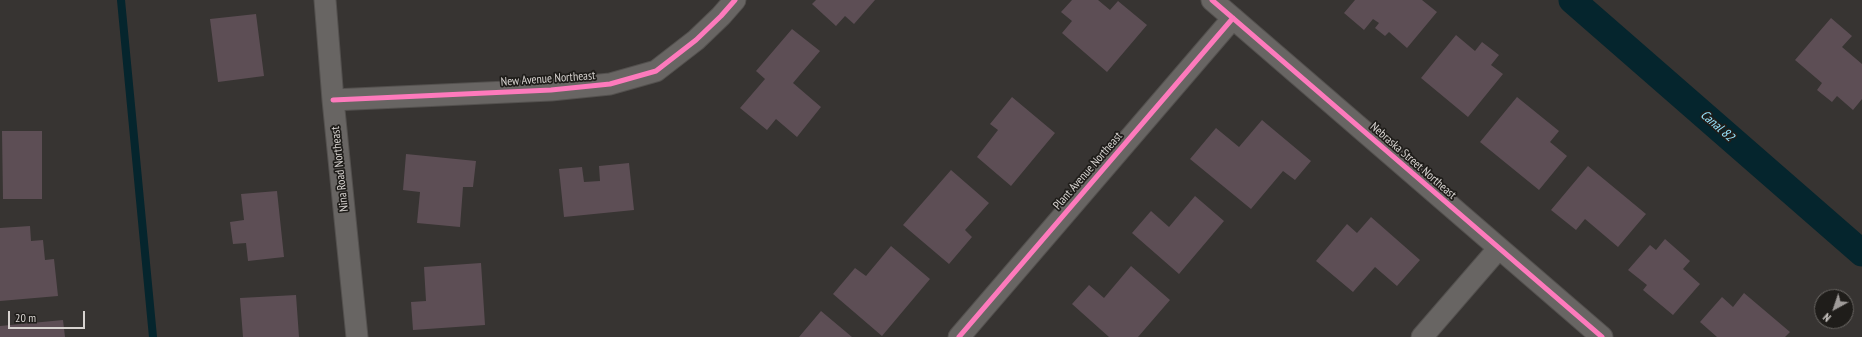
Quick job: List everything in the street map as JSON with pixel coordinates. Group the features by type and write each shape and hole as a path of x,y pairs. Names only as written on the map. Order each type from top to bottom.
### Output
{"street":[{"name":"Nina Road Northeast","path":"325,0 333,100 357,337"},
{"name":"New Avenue Northeast","path":"333,100 551,90 610,84 656,70 696,40 735,0"},
{"name":"Nebraska Street Northeast","path":"1212,0 1602,337"},
{"name":"Plant Avenue Northeast","path":"959,337 1233,18"},
{"path":"1422,337 1499,248"}],"building":[{"path":"816,0 875,0 854,24 845,16 836,26 812,4"},
{"path":"1072,0 1098,0 1110,10 1118,1 1147,25 1107,72 1062,33 1072,21 1061,12"},
{"path":"1355,0 1422,0 1437,12 1407,48 1389,32 1385,36 1375,28 1379,23 1373,19 1364,30 1344,13"},
{"path":"256,14 264,76 218,82 210,19"},
{"path":"1831,18 1852,36 1842,47 1862,64 1862,99 1853,110 1837,96 1832,102 1817,90 1822,83 1795,60"},
{"path":"792,29 820,51 793,83 821,107 797,137 776,119 767,130 740,108 765,79 756,71"},
{"path":"1456,35 1475,51 1482,42 1499,55 1491,65 1503,74 1468,117 1421,78"},
{"path":"1012,97 1055,133 1011,186 977,157 998,130 990,124"},
{"path":"1517,97 1559,131 1550,142 1567,156 1539,190 1480,142"},
{"path":"1262,120 1311,161 1295,180 1283,171 1251,209 1190,159 1216,128 1239,147"},
{"path":"2,131 42,131 42,199 3,199"},
{"path":"406,154 476,161 473,187 463,187 460,227 417,223 420,192 403,190"},
{"path":"629,163 634,210 564,217 559,169 582,167 584,182 600,181 599,166"},
{"path":"1588,166 1646,214 1618,247 1585,219 1576,230 1551,210"},
{"path":"951,170 989,203 965,230 972,237 949,264 903,225"},
{"path":"277,191 284,257 248,261 246,243 233,244 230,222 244,220 241,194"},
{"path":"1195,196 1224,221 1179,274 1132,233 1151,211 1169,227"},
{"path":"1371,217 1420,260 1397,286 1375,267 1353,292 1316,261 1347,224 1357,233"},
{"path":"30,226 31,241 43,240 45,260 54,259 58,296 0,301 0,228"},
{"path":"1665,239 1690,261 1683,269 1700,284 1673,315 1643,290 1647,285 1628,270 1650,245 1656,250"},
{"path":"891,246 930,279 882,336 833,294 855,268 866,276"},
{"path":"481,263 485,325 413,330 411,302 426,301 424,267"},
{"path":"1131,266 1170,300 1138,337 1109,337 1072,304 1089,285 1104,298"},
{"path":"1744,293 1790,332 1785,337 1717,337 1700,322 1722,297 1733,307"},
{"path":"296,295 299,337 243,337 240,298"},
{"path":"821,311 852,337 799,337"},
{"path":"63,320 65,337 0,337 0,326"}],"waterway":[{"path":"121,0 153,337"},
{"name":"Canal 82","path":"1572,0 1862,253"}],"cycle path":[{"path":"333,100 551,90 610,84 656,71 696,40 735,0"},
{"path":"1212,0 1602,337"},
{"path":"959,337 1233,18"}]}
